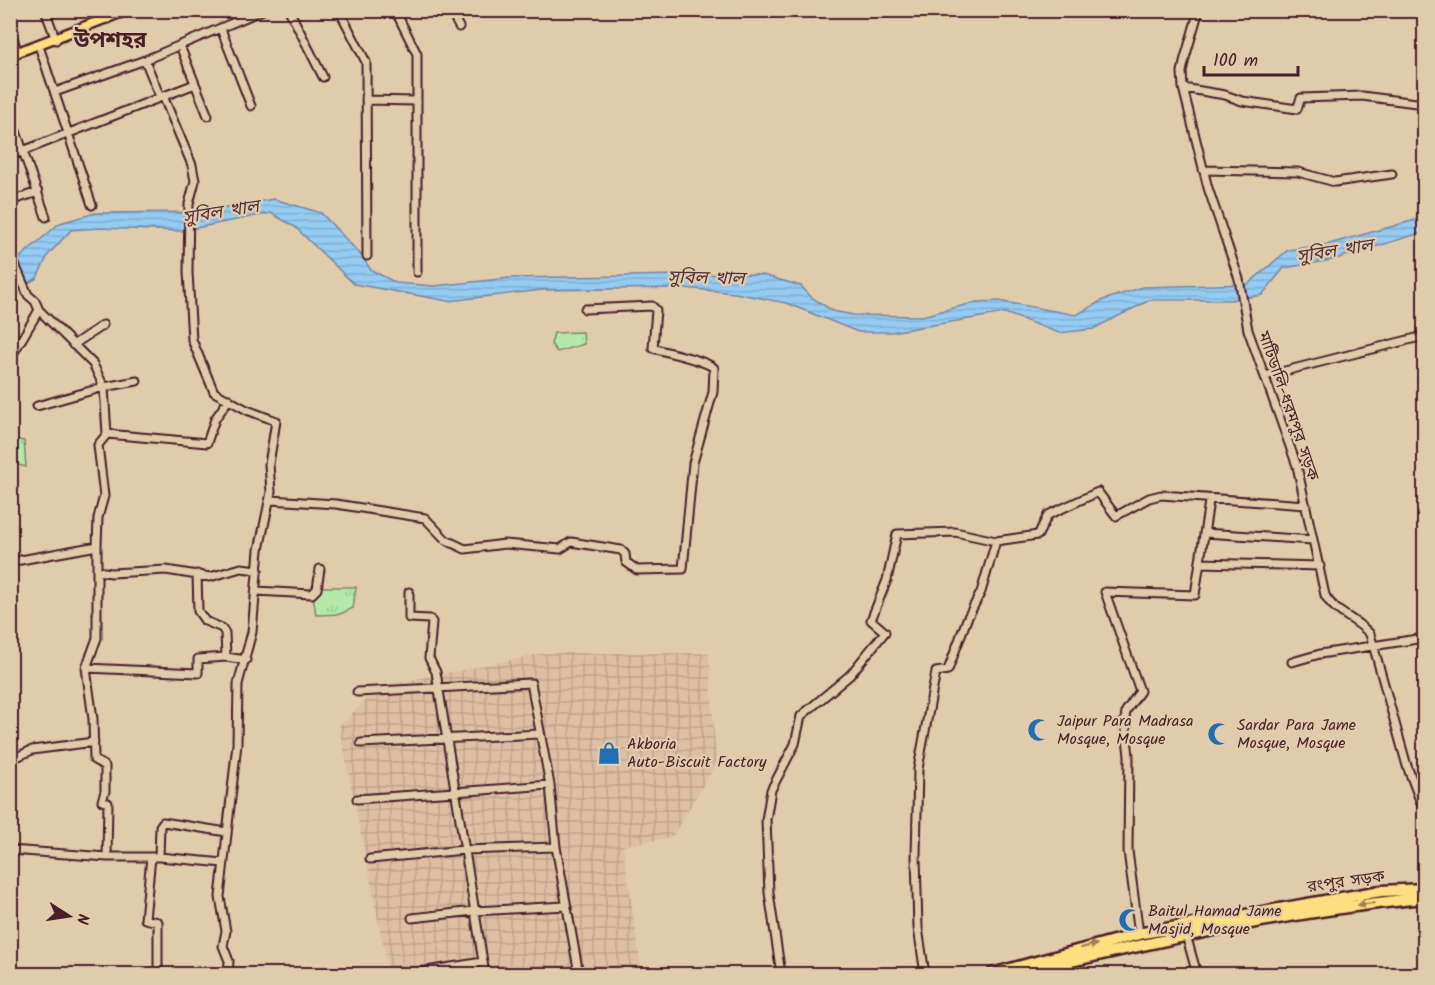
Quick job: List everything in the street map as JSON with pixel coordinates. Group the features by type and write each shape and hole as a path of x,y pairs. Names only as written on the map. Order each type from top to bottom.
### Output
{"highway":[{"name":"রংপুর সড়ক","path":"992,975 1138,934 1381,891 1425,889"},
{"name":"রংপুর সড়ক","path":"1022,975 1045,967 1186,935 1311,911 1425,898"}],"main road":[{"path":"14,54 56,40 106,15 128,10"}],"street":[{"path":"45,10 56,40"},
{"path":"55,92 145,60 263,10"},
{"path":"289,10 323,77"},
{"path":"339,10 366,62 367,256"},
{"path":"395,10 417,54 417,272"},
{"path":"450,10 459,27"},
{"path":"1199,10 1183,65 1184,87 1203,170 1298,172 1335,182 1392,174"},
{"path":"10,29 14,54"},
{"path":"221,29 251,106"},
{"path":"39,46 70,133 92,205"},
{"path":"180,46 208,116"},
{"path":"145,60 192,165 195,181 189,204 188,273 192,340 214,392 247,410 276,421 269,464 272,485 270,500 259,550 256,591 246,660 238,684 237,744 220,897 226,931 223,946 229,961 228,975"},
{"path":"10,156 195,84"},
{"path":"1184,87 1225,94 1242,101 1297,109 1301,98 1362,96 1425,104"},
{"path":"366,100 417,101"},
{"path":"10,114 46,217"},
{"name":"মাটিডালি-ধরমপুর সড়ক","path":"1203,170 1239,279 1248,330 1297,466 1329,602 1363,626 1374,644 1407,766 1425,812"},
{"path":"10,201 38,192"},
{"path":"10,253 28,295 35,301 39,310 93,363 104,387 107,434 98,445 104,496 97,525 97,638 86,668 95,762 105,766 105,791 102,801 108,803 107,857"},
{"path":"270,500 336,504 425,518 446,540 465,549 505,544 560,549 571,542 621,550 631,568 637,570 683,569 693,463 713,392 714,368 708,363 689,360 653,348 656,310 652,306 585,309"},
{"path":"10,358 39,310"},
{"path":"73,345 103,326"},
{"path":"1265,376 1425,336"},
{"path":"37,406 104,387 137,381"},
{"path":"107,434 207,443 215,419 229,399"},
{"path":"781,975 769,893 766,820 771,790 795,744 801,716 849,675 885,632 871,620 887,580 897,534 955,532 996,541 1038,535 1048,515 1098,492 1116,516 1149,498 1161,495 1209,501 1306,506"},
{"path":"1138,934 1128,851 1129,756 1125,720 1126,711 1140,691 1105,592 1195,595 1209,501"},
{"path":"1204,533 1313,540"},
{"path":"925,975 918,928 918,770 936,672 948,670 967,619 981,592 996,541"},
{"path":"10,562 97,546"},
{"path":"1200,562 1320,566"},
{"path":"98,571 111,573 166,570 210,577 241,568 258,570"},
{"path":"256,591 312,594 317,589 320,569"},
{"path":"196,574 198,611 205,621 222,628 225,633 226,657"},
{"path":"409,592 409,618 430,619 432,622 429,658 436,672 485,975"},
{"path":"1292,662 1320,654 1374,644 1425,638"},
{"path":"86,668 198,673 198,659 226,657 246,660"},
{"path":"357,692 531,682 550,785 556,847 579,975"},
{"path":"361,743 539,734"},
{"path":"10,760 32,750 94,742"},
{"path":"357,799 550,785"},
{"path":"159,856 160,826 163,822 227,832"},
{"path":"370,859 464,850 556,847"},
{"path":"10,850 28,849 107,857 159,856 224,863"},
{"path":"151,857 145,919 158,922 158,975"},
{"path":"412,918 474,911 567,906"},
{"path":"1186,935 1197,975"},
{"path":"407,975 483,962"}],"shaded area":[{"path":"545,653 709,653 716,764 672,837 623,846 642,974 389,974 339,726 381,686"}],"green space":[{"path":"583,332 584,344 557,352 551,344 554,333"},
{"path":"11,438 24,441 26,467 11,463"},
{"path":"319,587 356,587 353,608 340,614 316,615 313,595 319,593"}],"water":[{"name":"সুবিল খাল","path":"274,199 321,213 360,254 371,270 396,283 434,286 510,278 763,275 801,286 811,297 833,311 853,315 922,316 977,302 999,301 1076,315 1103,300 1143,287 1248,284 1288,250 1329,244 1415,220 1424,212 1424,232 1332,260 1284,268 1262,295 1230,300 1150,300 1093,329 1059,333 1005,313 891,332 858,332 786,303 735,293 684,288 542,290 448,301 354,284 295,227 271,213 181,231 100,228 71,230 48,255 37,278 11,294 11,265 60,223 95,213 197,212"}],"place":[{"name":"Jaipur Para Madrasa Mosque, Mosque","path":"1039,730"},
{"name":"Sardar Para Jame Mosque, Mosque","path":"1219,734"},
{"name":"Akboria Auto-Biscuit Factory","path":"609,753"},
{"name":"Baitul Hamad Jame Masjid, Mosque","path":"1130,920"}],"district":[{"name":"উপশহর","path":"110,41"}]}
